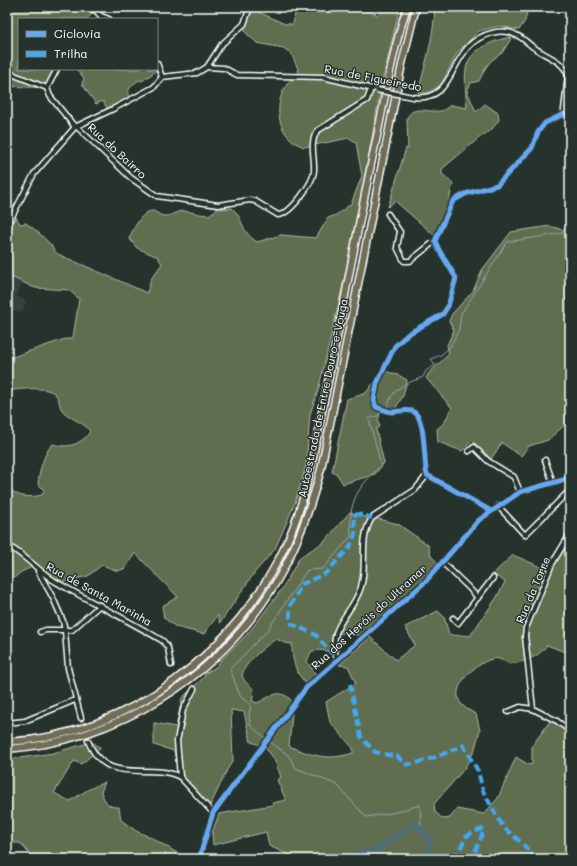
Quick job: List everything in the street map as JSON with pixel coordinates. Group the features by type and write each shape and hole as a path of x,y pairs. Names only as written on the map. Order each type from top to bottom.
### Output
{"highway":[{"name":"Autoestrada de Entre Douro-e-Vouga","path":"7,742 24,741 53,736 83,727 127,710 163,689 204,656 230,631 253,602 278,562 296,519 311,464 369,174 407,7"},
{"name":"Autoestrada de Entre Douro-e-Vouga","path":"7,749 48,744 94,731 127,718 173,692 195,675 236,636 261,604 282,572 304,524 321,469 402,64 416,7"}],"street":[{"path":"92,7 101,18"},
{"path":"207,67 222,44 244,24 250,7"},
{"name":"Rua de Figueiredo","path":"162,77 197,73 207,67 224,68 237,75 322,77 413,97 431,96 440,91 446,84 468,46 487,34 497,32 510,33 520,37 537,50 558,61 569,75"},
{"path":"7,226 34,174 75,126 113,110 154,87 162,77 158,66"},
{"path":"7,72 46,88 56,70"},
{"path":"564,114 569,75"},
{"name":"Rua do Bairro","path":"46,88 50,96 75,126 131,178 157,196 218,205 250,200 255,201 278,215 281,215 290,210 312,178 314,172 312,139 317,131 367,100 371,88"},
{"path":"388,214 400,232 397,247 404,261 410,261 418,256 435,240 453,201 465,194 497,185 528,153 538,132 545,123 564,114 570,116"},
{"path":"435,240 439,250 456,278 448,306 440,316 408,334 395,346 377,383 374,400 376,407 390,412 399,410 413,412 418,416 424,440 424,468 426,475 490,511"},
{"path":"469,451 474,447 488,461 514,477 520,492"},
{"path":"545,460 553,482"},
{"path":"337,660 333,648 335,634 358,596 364,571 364,536 372,518 415,490 426,475"},
{"name":"Rua dos Heróis do Ultramar","path":"199,859 213,813 306,688 425,582 479,520 490,511 520,492 570,478"},
{"path":"498,506 525,535 570,490"},
{"name":"Rua da Torre","path":"533,709 525,643 526,628 552,564 570,534"},
{"name":"Rua de Santa Marinha","path":"7,545 21,554 36,569 55,582 100,605 163,641 168,648 171,664"},
{"path":"442,562 478,598"},
{"path":"36,569 53,598 65,631 68,668 75,700 81,718"},
{"path":"453,618 458,623 494,578"},
{"path":"40,632 46,630 72,630 100,605"},
{"path":"180,777 177,741 183,710 194,689"},
{"path":"7,723 25,722 75,700"},
{"path":"508,712 520,707 533,709 557,720 570,731"},
{"path":"88,741 92,750 100,760 118,769 168,772 180,777 213,813"}],"shaded area":[{"path":"7,277 23,280 17,296 26,301 22,312 7,310"}],"green space":[{"path":"7,7 87,7 93,13 88,18 18,18 18,70 57,70 46,88 7,86 7,30 12,21 7,18"},
{"path":"292,7 360,7 378,15 384,7 400,7 382,82 351,251 318,391 310,414 306,466 295,503 275,549 255,572 220,623 218,615 204,634 176,627 164,618 162,606 178,597 135,553 126,568 118,571 102,565 88,576 63,582 34,566 21,572 7,584 7,484 10,489 22,496 32,497 42,495 44,490 38,484 42,462 50,447 53,444 69,446 79,442 90,431 84,425 63,411 57,396 51,391 32,389 7,391 7,359 62,340 73,338 79,299 69,290 35,288 7,275 7,235 16,217 20,224 26,223 41,235 58,254 147,293 151,279 162,264 158,257 137,248 129,238 141,217 149,212 153,211 164,216 169,216 182,211 209,215 217,209 232,208 239,217 247,233 257,242 281,235 316,238 328,218 336,215 351,204 362,176 356,142 349,138 304,147 293,141 286,134 281,125 279,106 281,96 291,80 298,74 298,69 291,53 283,48 257,43 246,33 244,26 250,8 285,24 293,24 296,9"},
{"path":"435,7 528,7 525,21 519,30 499,26 479,31 457,53 441,85 428,93 418,93 431,40"},
{"path":"512,37 502,53 492,60 486,67 479,81 471,83 467,91 476,112 485,104 498,113 499,120 492,129 442,169 442,174 453,183 448,205 434,235 395,201 388,207 406,148 408,149 407,118 413,111 417,110 441,111 451,105 467,108 465,85 466,67 471,57 487,45"},
{"path":"77,70 158,70 142,81 139,80 132,86 128,93 129,100 108,110 103,101 96,104 82,84 84,78"},
{"path":"570,221 570,420 548,440 529,446 521,456 502,443 491,459 472,441 462,451 438,442 437,429 444,423 452,408 426,378 429,373 449,354 447,345 454,330 449,321 452,314 473,291 482,270 511,232 550,226 563,230"},
{"path":"385,371 398,375 407,380 403,396 395,409 380,413 378,421 380,426 376,429 384,463 375,474 343,484 337,474 332,472 347,399 366,393 380,374"},
{"path":"350,512 371,519 379,519 398,524 428,545 431,556 438,563 412,590 362,635 343,633 336,634 334,651 317,650 311,652 307,661 316,675 306,684 299,675 295,666 292,644 276,639 249,662 243,673 243,678 252,687 254,692 252,701 257,703 276,694 280,694 288,697 293,702 289,746 313,755 328,757 336,757 353,753 353,748 330,722 326,702 356,683 348,666 339,665 370,637 396,660 415,645 405,627 438,611 444,617 449,634 470,636 497,597 505,582 493,574 513,555 550,571 570,534 570,654 547,645 535,656 520,662 509,664 496,659 486,661 478,665 465,677 458,691 458,698 462,705 476,714 480,730 474,752 464,769 434,804 435,812 443,819 450,818 457,809 484,814 498,798 516,757 529,765 532,764 532,746 550,721 559,723 570,733 570,859 286,859 289,855 269,846 266,832 213,845 212,833 219,814 273,805 272,803 286,800 277,780 281,777 274,760 264,747 251,742 244,712 231,710 233,760 213,800 210,805 206,806 179,775 174,751 154,745 154,723 176,727 182,698 205,676 204,674 216,667 249,632 282,589 300,557 324,542"},
{"path":"92,742 101,748 81,764 74,761 54,793 70,801 89,789 105,782 101,792 105,801 109,805 119,807 121,820 136,831 154,839 182,856 191,854 199,859 34,859 20,843 7,842 7,760 53,753"}],"waterway":[{"path":"386,408 394,393 406,384 423,377 426,371 435,365 431,359 441,355 450,347 459,329 461,314 507,242 570,232"},
{"path":"265,738 250,725 249,714 251,705 240,696 230,669 267,631 307,570 323,569 351,536 351,514 356,496 366,481 381,465 369,419 379,415"},
{"path":"269,741 288,755 296,768 337,785 366,817 392,813 420,805 421,828"},
{"path":"335,859 343,856 364,853 379,848 411,826 416,825 429,837 430,859"}],"tunnel":[{"path":"81,718 88,741"}],"marked path":[{"path":"335,652 331,653 316,635 292,624 290,618 290,606 302,584 326,573 350,547 355,534 354,515 359,514 372,518"},
{"path":"350,684 361,737 375,752 398,757 405,764 410,764 434,758 463,745 478,771 483,791 503,827 522,843 536,859"},
{"path":"455,859 466,837 482,829 484,830 472,859"}],"cycle path":[{"path":"491,511 427,475 424,440 420,421 417,415 409,410 391,412 376,407 374,400 377,383 395,346 408,334 443,314 448,306 456,278 435,241 453,201 465,194 497,185 532,148 538,132 545,123 564,114"},
{"path":"199,859 213,813 306,688 425,582 479,520 520,492 570,478"}]}
